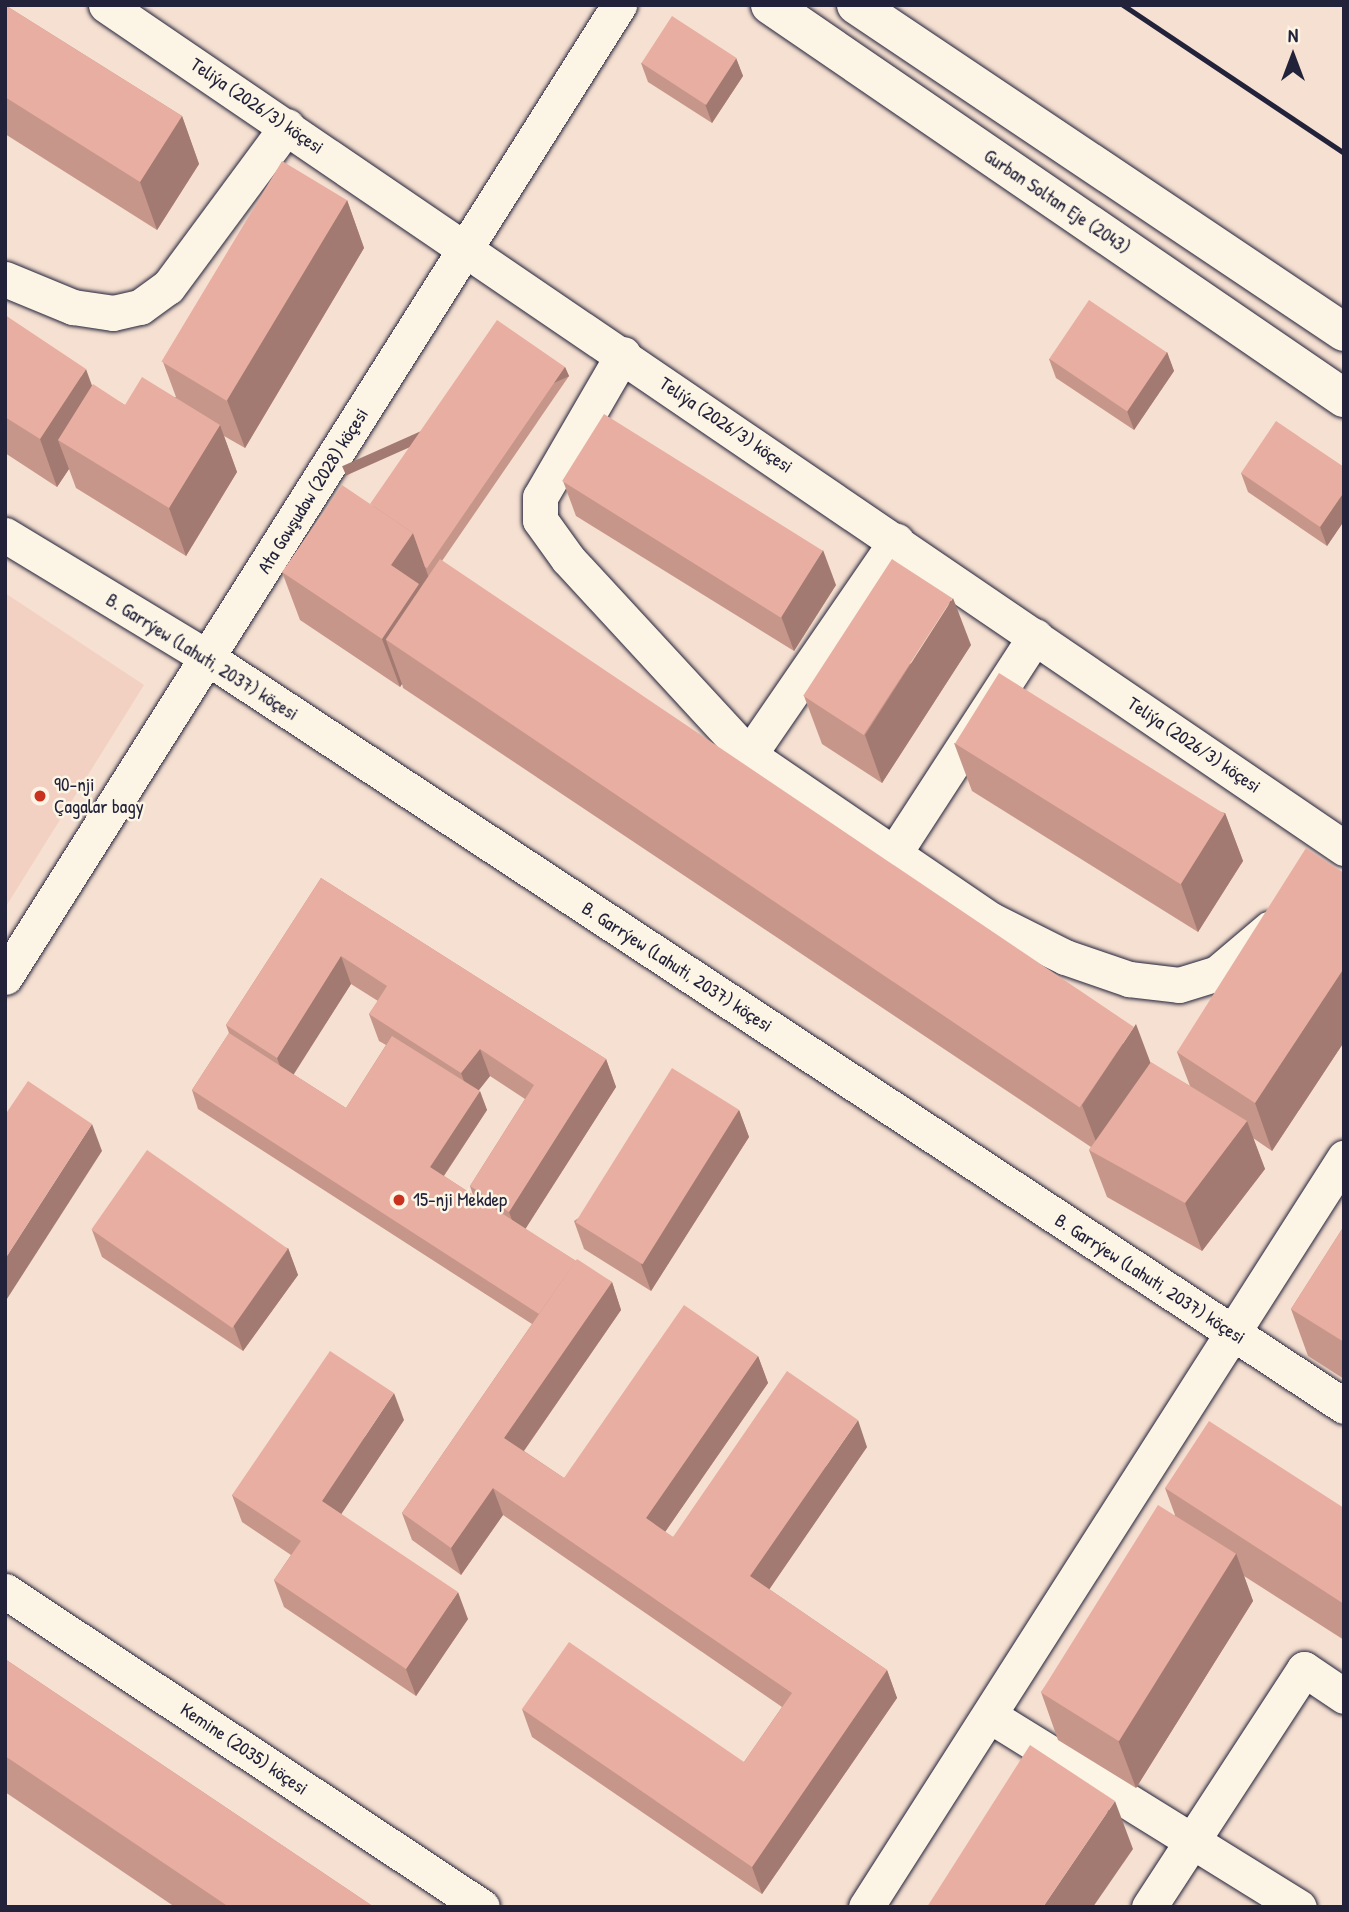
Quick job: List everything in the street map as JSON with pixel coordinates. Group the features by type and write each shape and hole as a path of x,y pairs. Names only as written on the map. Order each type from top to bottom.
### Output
{"highway":[{"name":"Gurban Soltan Eje (2043)","path":"770,5 1344,398"},
{"path":"856,5 1344,332"}],"street":[{"name":"Teliýa (2026/3) köçesi","path":"106,5 467,247 1330,839"},
{"name":"Ata Gowşudow (2028) köçesi","path":"5,977 619,5"},
{"path":"5,279 74,307 113,313 139,307 169,287 287,126"},
{"path":"623,354 540,497 540,520 568,559 749,755 991,920 1065,957 1129,979 1179,985 1216,974 1265,938 1282,902"},
{"name":"B. Garrýew (Lahuti, 2037) köçesi","path":"5,535 208,658 1344,1406"},
{"path":"749,755 896,541"},
{"path":"892,855 1035,636"},
{"path":"1300,866 1330,839"},
{"path":"866,1907 992,1717 1344,1158"},
{"name":"Kemine (2035) köçesi","path":"5,1591 482,1907"},
{"path":"1149,1907 1191,1837 1304,1669 1344,1696"},
{"path":"992,1717 1191,1837 1299,1907"}],"shaded area":[{"name":"90-nji Çagalar bagy","path":"5,593 144,685 5,908"}],"building":[{"path":"5,5 182,116 140,182 5,97"},
{"path":"672,16 737,58 706,105 642,63"},
{"path":"282,161 347,200 227,401 161,362"},
{"path":"1089,300 1167,353 1127,411 1049,359"},
{"path":"5,315 86,369 40,439 5,417"},
{"path":"497,320 565,367 427,568 413,533 370,504"},
{"path":"142,377 220,425 169,508 58,440 93,384 125,405"},
{"path":"604,414 823,551 781,618 562,481"},
{"path":"1276,421 1344,467 1344,492 1320,527 1241,473"},
{"path":"342,485 413,533 391,565 419,584 382,639 282,572"},
{"path":"440,559 1134,1027 1080,1107 386,639"},
{"path":"892,559 952,598 864,735 803,696"},
{"path":"999,673 1225,814 1181,884 955,743"},
{"path":"1306,848 1344,873 1344,968 1255,1103 1177,1052"},
{"path":"321,878 606,1059 509,1212 470,1186 534,1085 480,1049 461,1073 369,1014 387,986 341,956 277,1058 226,1025"},
{"name":"15-nji Mekdep","path":"229,1033 346,1108 392,1036 480,1091 430,1167 576,1261 539,1314 192,1090"},
{"path":"1151,1062 1247,1121 1185,1203 1089,1150"},
{"path":"672,1068 739,1110 643,1264 576,1222"},
{"path":"28,1081 92,1124 5,1259 5,1115"},
{"path":"147,1150 288,1249 232,1328 91,1229"},
{"path":"1344,1226 1344,1342 1291,1309"},
{"path":"577,1259 612,1282 504,1438 564,1478 684,1305 758,1356 646,1518 673,1537 787,1371 858,1420 750,1576 887,1670 752,1867 522,1709 569,1642 744,1762 792,1693 493,1488 451,1548 402,1513"},
{"path":"330,1351 394,1393 322,1501 458,1592 406,1669 274,1580 301,1541 232,1495"},
{"path":"1209,1421 1344,1508 1344,1604 1165,1488"},
{"path":"1158,1505 1236,1554 1119,1741 1041,1692"},
{"path":"5,1659 374,1907 229,1907 5,1756"},
{"path":"1030,1745 1115,1801 1043,1907 927,1907"}],"railway":[{"path":"1123,5 1344,153"}],"place":[{"name":"90-nji Çagalar bagy","path":"40,796"},
{"name":"15-nji Mekdep","path":"399,1200"}]}
